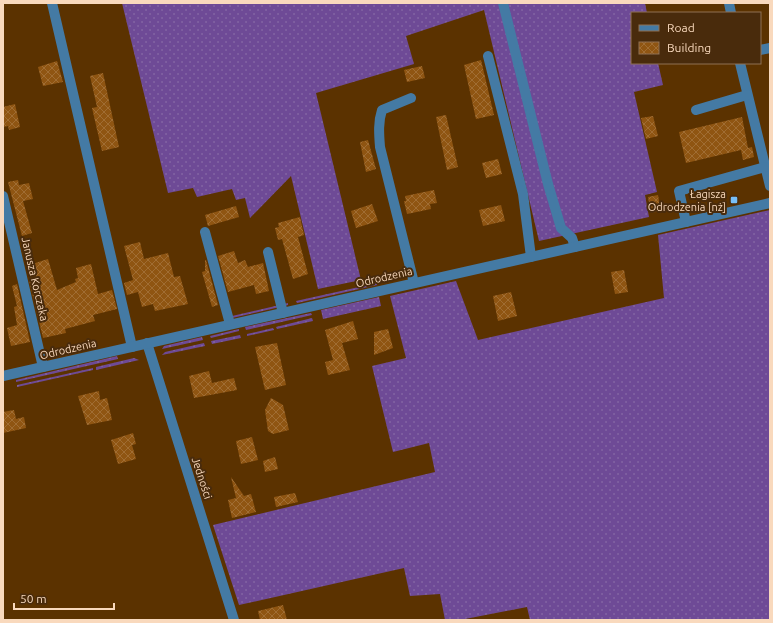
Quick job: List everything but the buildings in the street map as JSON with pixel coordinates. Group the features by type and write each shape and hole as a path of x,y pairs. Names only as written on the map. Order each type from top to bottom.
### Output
{"street":[{"path":"52,3 132,347"},
{"path":"503,3 550,191 562,228 572,238 575,247"},
{"path":"488,56 523,194 531,257"},
{"path":"740,64 770,186"},
{"path":"696,110 747,95"},
{"path":"411,98 382,110 379,119 379,135 380,147 414,283"},
{"path":"686,222 679,191 765,167"},
{"name":"Janusza Korczaka","path":"3,196 44,367"},
{"name":"Odrodzenia","path":"3,376 770,203"},
{"path":"205,232 230,324"},
{"path":"268,252 283,313"},
{"name":"Jedności","path":"147,343 234,620"}],"shaded area":[{"path":"122,3 645,3 647,12 631,12 631,64 658,64 663,85 634,92 657,192 645,195 649,217 539,241 484,10 406,36 414,64 316,93 361,280 318,289 291,176 250,218 245,198 236,200 232,189 197,197 193,188 168,193"},
{"path":"770,210 770,620 530,620 527,607 460,620 445,620 440,594 410,596 404,568 239,605 213,525 435,472 429,443 393,452 372,366 406,358 390,296 456,281 478,340 664,298 658,235"},
{"path":"377,283 377,285 297,303 296,301"},
{"path":"379,297 381,306 323,319 321,310"},
{"path":"288,303 288,305 232,318 232,316"},
{"path":"311,313 312,315 246,330 245,327"},
{"path":"312,318 313,321 277,329 276,327"},
{"path":"273,328 274,330 247,336 247,334"},
{"path":"239,329 239,331 211,338 210,336"},
{"path":"240,335 241,338 212,344 211,341"},
{"path":"202,337 203,340 162,349 164,346"},
{"path":"204,343 205,346 162,355 165,352"},
{"path":"117,356 118,359 16,382 16,380"},
{"path":"134,358 139,360 96,370 96,367"},
{"path":"93,368 93,370 17,387 17,385"}],"place":[{"name":"Łagisza Odrodzenia [nż]","path":"734,200"}]}
